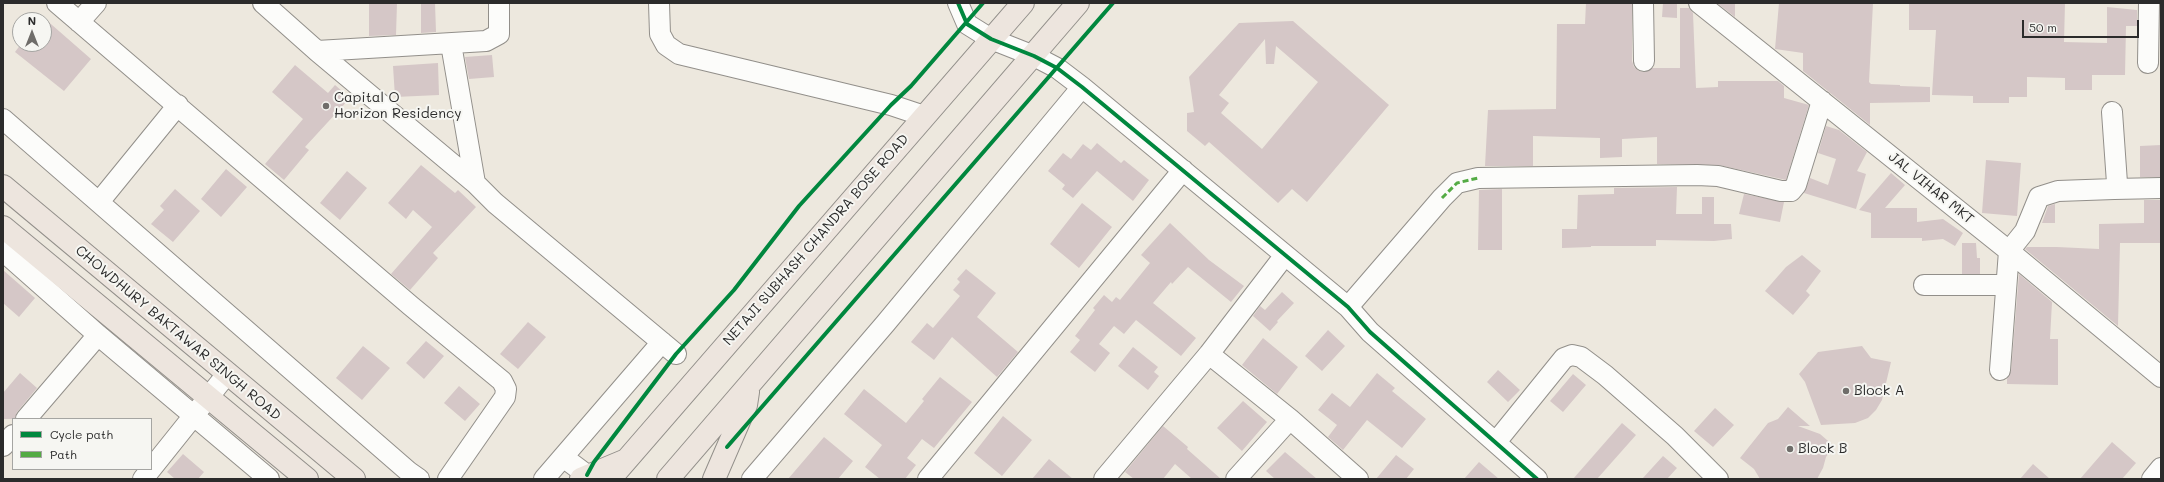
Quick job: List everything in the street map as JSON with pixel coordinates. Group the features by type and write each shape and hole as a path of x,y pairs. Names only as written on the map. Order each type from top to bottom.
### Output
{"main road":[{"name":"NETAJI SUBHASH CHANDRA BOSE ROAD","path":"610,479 624,461 1023,3"},
{"path":"668,479 1034,56 1078,3"},
{"name":"CHOWDHURY BAKTAWAR SINGH ROAD","path":"3,186 350,476"},
{"path":"3,227 307,479"},
{"path":"714,479 746,405 750,383"},
{"path":"584,477 624,461"},
{"path":"350,476 363,475 371,479"}],"street":[{"path":"57,3 411,306 502,381 506,389 504,397 448,479"},
{"path":"79,22 96,3"},
{"path":"317,51 486,41 499,34 499,3"},
{"path":"659,3 660,34 666,45 679,54 891,105 924,116"},
{"path":"958,3 967,24 992,39 1034,56 1057,68 1183,170 1348,307 1370,332 1537,479"},
{"path":"1643,3 1644,61"},
{"name":"JAL VIHAR MKT","path":"1699,3 2010,251 2161,377"},
{"path":"2148,63 2150,3"},
{"path":"267,5 317,51 475,183 495,203 669,348 544,479"},
{"path":"451,44 475,183"},
{"path":"752,479 885,324 1082,87"},
{"path":"1348,307 1442,198 1457,183 1478,178 1697,175 1718,176 1781,192 1791,191 1796,185 1822,101"},
{"path":"99,202 178,105"},
{"path":"2112,112 2117,183 2114,189"},
{"path":"3,119 409,472 419,479"},
{"path":"928,479 1183,170"},
{"path":"2000,370 2010,251 2025,231 2039,197 2058,191 2161,188"},
{"path":"3,251 98,335 269,479"},
{"path":"1104,479 1209,354 1286,255"},
{"path":"1924,285 2006,285"},
{"path":"27,418 98,335"},
{"path":"1209,354 1290,419 1358,479"},
{"path":"1496,442 1564,358 1572,355 1581,357 1605,375 1675,436 1718,479"},
{"path":"152,468 227,374"},
{"path":"1236,479 1290,419"},
{"path":"564,457 584,477"},
{"path":"2152,479 2161,468"},
{"path":"143,479 150,470"}],"building":[{"path":"369,3 397,3 396,35 369,36"},
{"path":"421,3 435,3 436,32 421,33"},
{"path":"1586,3 1632,3 1632,61 1634,67 1639,71 1645,72 1652,68 1680,68 1680,8 1689,8 1693,13 1696,88 1718,87 1718,81 1778,81 1784,86 1784,98 1809,105 1786,180 1719,165 1657,164 1657,137 1622,139 1622,157 1600,158 1600,138 1533,136 1533,166 1485,166 1488,110 1556,109 1557,24 1585,24"},
{"path":"1663,3 1677,3 1677,18 1662,17"},
{"path":"1717,3 1735,3 1735,17"},
{"path":"1779,3 1873,3 1869,82 1871,84 1930,87 1930,102 1870,103 1870,125 1803,71 1803,53 1775,49"},
{"path":"1909,3 2065,3 2064,42 2107,43 2107,7 2137,10 2137,26 2126,26 2125,75 2092,75 2092,90 2065,90 2065,78 2027,77 2027,97 2009,97 2009,103 1973,103 1973,96 1932,95 1936,30 1909,30"},
{"path":"1293,21 1389,105 1307,202 1292,189 1278,203 1209,142 1205,146 1187,131 1187,113 1194,112 1189,77 1239,23","holes":["1265,39 1266,64 1274,64 1276,46 1318,82 1262,149 1221,113 1229,103 1219,95"]},
{"path":"52,25 91,59 64,91 15,52 52,52"},
{"path":"492,55 494,77 469,79 465,57"},
{"path":"438,63 439,95 395,97 393,66"},
{"path":"295,65 328,93 335,85 350,98 305,147 309,150 284,180 265,164 303,119 272,92"},
{"path":"1826,126 1839,130 1867,152 1857,171 1866,174 1856,209 1804,193 1810,178 1828,185 1836,159 1818,153"},
{"path":"1097,143 1121,163 1124,160 1149,180 1133,201 1097,171 1073,198 1062,189 1065,185 1048,171 1063,153 1071,159 1083,144 1091,150"},
{"path":"2161,145 2161,177 2140,177 2140,146"},
{"path":"1986,160 2021,163 2017,216 1982,213"},
{"path":"421,165 455,193 458,190 476,207 433,253 438,258 410,290 391,274 432,227 413,210 406,219 388,203"},
{"path":"226,169 247,187 221,217 201,199"},
{"path":"347,171 367,188 340,220 320,203"},
{"path":"1891,173 1905,185 1885,208 1917,208 1917,222 1943,219 1963,233 1955,246 1943,239 1922,241 1922,238 1871,238 1871,213 1859,210"},
{"path":"1677,187 1676,214 1702,214 1702,197 1714,197 1714,224 1731,224 1732,239 1714,241 1656,240 1656,246 1591,246 1562,248 1562,229 1577,229 1578,195 1614,194 1614,188"},
{"path":"175,189 200,211 173,242 151,224 164,210 160,206"},
{"path":"1502,189 1502,250 1478,250 1479,190"},
{"path":"1744,194 1784,202 1780,222 1739,214"},
{"path":"2144,200 2161,200 2161,243 2120,243 2118,326 2025,249 2027,247 2057,247 2099,249 2099,224 2144,223"},
{"path":"1082,203 1112,227 1079,268 1050,244"},
{"path":"2055,204 2055,223 2042,223 2048,206"},
{"path":"1170,223 1209,260 1244,286 1231,302 1188,267 1172,284 1171,282 1153,303 1196,338 1181,356 1136,320 1124,334 1114,326 1099,344 1110,353 1095,372 1070,352 1080,340 1075,336 1095,310 1093,308 1104,295 1112,302 1116,297 1120,300 1150,263 1141,255"},
{"path":"1962,243 1976,243 1977,258 1980,258 1980,274 1962,274"},
{"path":"1802,255 1821,271 1806,291 1810,295 1793,315 1765,291 1786,267"},
{"path":"966,269 996,293 977,317 1018,352 997,377 952,337 934,360 911,342 927,323 933,328 960,296 953,290 960,282 957,279"},
{"path":"3,270 35,298 19,317 3,303"},
{"path":"2019,274 2052,302 2050,339 2058,339 2058,385 2007,384 2007,379 2011,371"},
{"path":"1282,292 1294,303 1270,331 1253,316 1260,306 1265,310"},
{"path":"528,322 546,337 518,369 500,354"},
{"path":"1328,330 1345,346 1322,371 1305,356"},
{"path":"1263,338 1298,367 1277,394 1242,365"},
{"path":"426,341 444,356 424,379 406,363"},
{"path":"363,346 390,368 362,400 336,378"},
{"name":"Block A","path":"1862,346 1871,358 1891,362 1882,400 1876,410 1868,418 1855,423 1821,425 1805,382 1799,374 1818,352"},
{"path":"1133,347 1158,367 1154,372 1159,376 1148,390 1118,366"},
{"path":"1498,370 1520,390 1508,402 1487,382"},
{"path":"20,373 37,388 17,412 15,418 12,419 3,419 3,393"},
{"path":"1377,373 1395,388 1392,391 1426,419 1402,448 1367,420 1343,450 1328,437 1337,425 1318,410 1332,393 1350,407"},
{"path":"1573,374 1586,385 1563,412 1550,401"},
{"path":"940,377 972,402 934,448 922,439 907,458 916,465 905,479 880,479 865,467 882,445 844,414 864,389 906,423 924,401 922,399"},
{"path":"459,386 480,404 465,421 444,403"},
{"path":"1243,401 1267,422 1242,451 1217,428"},
{"name":"Block B","path":"1788,407 1810,426 1798,426 1820,434 1834,446 1826,457 1823,468 1817,479 1760,479 1754,469 1740,458 1768,423 1778,419"},
{"path":"1715,408 1734,425 1713,447 1694,431"},
{"path":"1003,416 1032,440 1002,476 974,453"},
{"path":"1622,423 1636,435 1597,479 1573,479"},
{"path":"1163,426 1188,447 1187,449 1221,479 1192,479 1175,464 1163,479 1134,479 1125,472"},
{"path":"824,437 853,461 838,479 788,479"},
{"path":"2112,442 2136,463 2122,479 2080,479"},
{"path":"1285,452 1317,479 1275,479 1266,471"},
{"path":"183,454 204,472 198,479 175,479 167,472"},
{"path":"1396,455 1414,469 1406,479 1376,479"},
{"path":"1663,456 1677,468 1667,479 1642,479"},
{"path":"1049,459 1073,479 1032,479"},
{"path":"1479,462 1499,479 1464,479"},
{"path":"2033,464 2050,479 2020,479"}],"marked path":[{"path":"1442,198 1457,183 1478,178"}],"cycle path":[{"path":"958,3 967,24 991,39 1034,56 1057,68 1082,87 1348,307 1370,332 1537,479"},
{"path":"587,475 594,462 676,354 734,290 799,206 891,105 911,86 983,3"},
{"path":"727,447 1113,3"}],"place":[{"name":"Capital O Horizon Residency","path":"326,106"},
{"name":"Block A","path":"1846,391"},
{"name":"Block B","path":"1790,449"}]}
